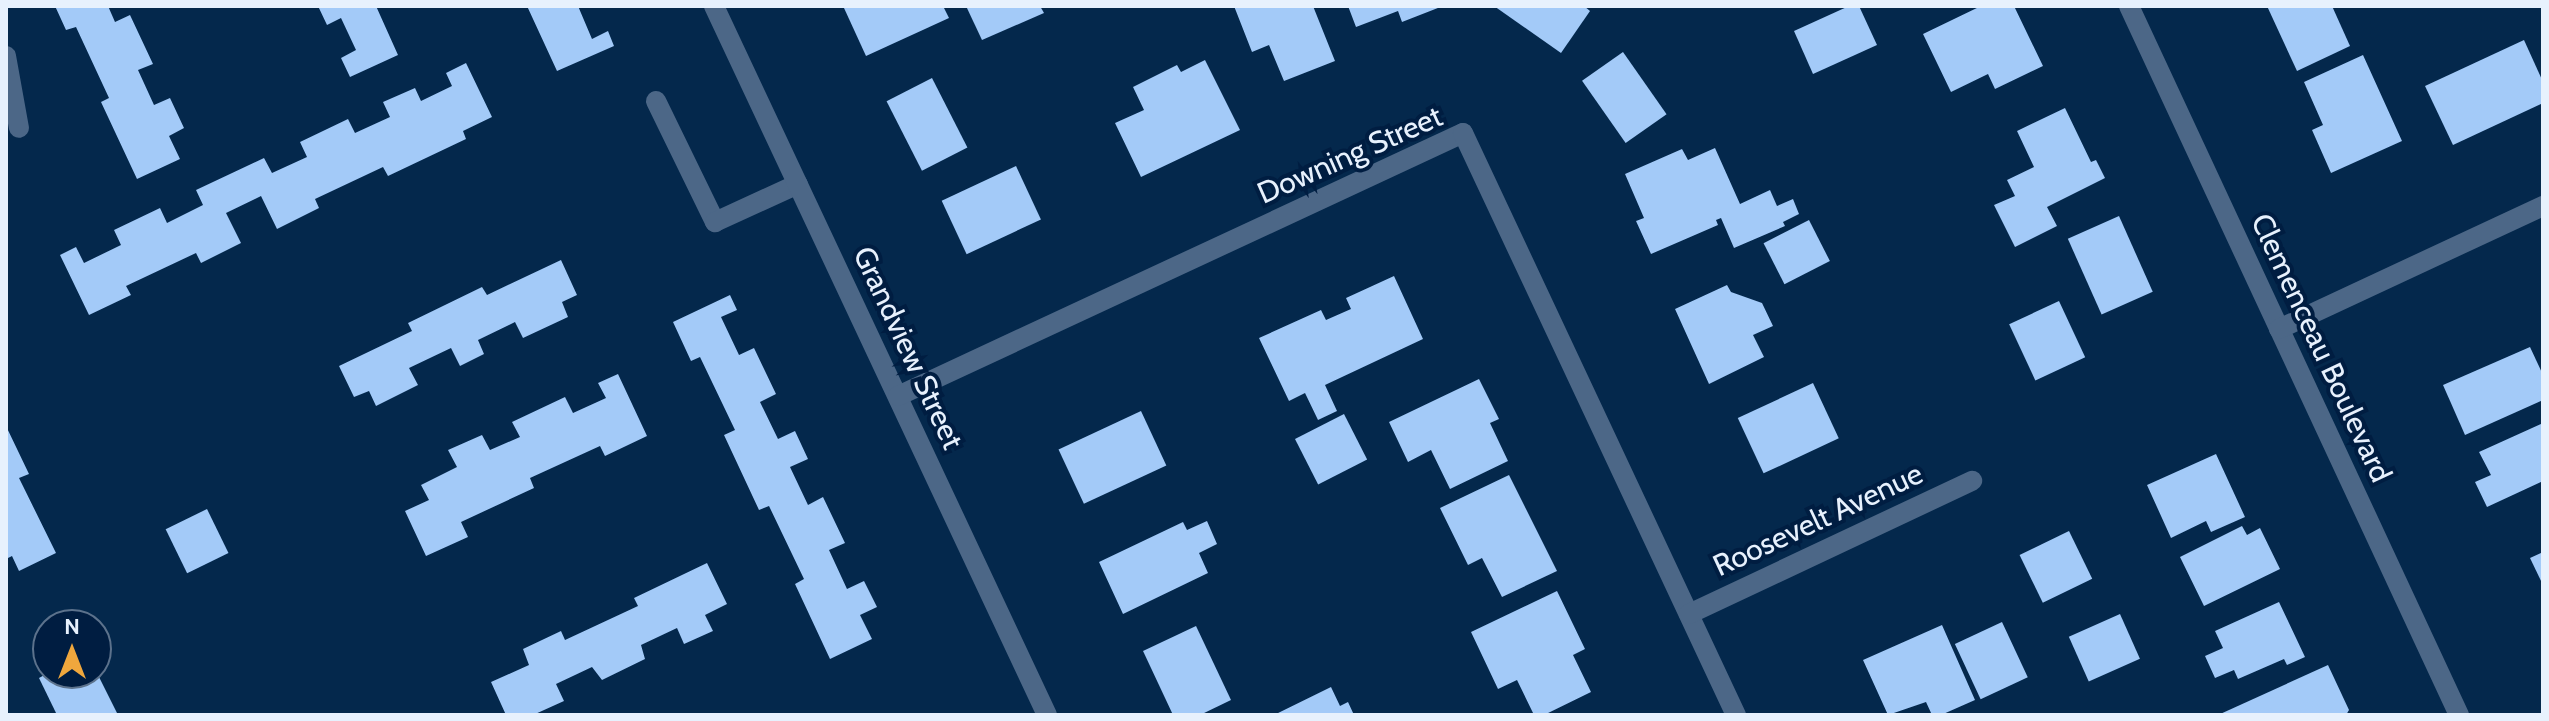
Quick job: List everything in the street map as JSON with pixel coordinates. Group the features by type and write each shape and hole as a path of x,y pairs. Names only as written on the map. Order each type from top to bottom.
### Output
{"street":[{"name":"Grandview Street","path":"714,6 1047,715"},
{"name":"Clemenceau Boulevard","path":"2129,6 2459,715"},
{"path":"6,56 19,128"},
{"path":"656,101 715,222 798,184"},
{"name":"Downing Street","path":"898,396 1463,133 1736,715"},
{"path":"2279,329 2543,206"},
{"name":"Roosevelt Avenue","path":"1689,614 1972,481"}],"building":[{"path":"55,6 108,6 115,22 130,15 153,64 138,70 154,105 170,98 184,128 169,136 180,159 137,179 101,102 109,98 76,27 66,30"},
{"path":"318,6 376,6 398,55 350,77 341,58 356,50 341,18 327,25"},
{"path":"527,6 578,6 592,39 608,31 614,46 557,71"},
{"path":"943,6 949,18 866,56 844,8"},
{"path":"966,6 1040,6 1044,13 982,40"},
{"path":"1234,6 1313,6 1335,61 1284,81 1269,45 1252,52"},
{"path":"1348,6 1443,6 1402,22 1398,11 1356,27"},
{"path":"1494,6 1584,6 1590,11 1561,53"},
{"path":"1849,6 1859,6 1877,45 1813,74 1794,31"},
{"path":"1981,6 2014,6 2043,66 1995,89 1988,74 1951,92 1923,34"},
{"path":"2267,6 2332,6 2350,46 2297,71"},
{"path":"2524,40 2543,82 2543,103 2453,145 2425,86"},
{"path":"1623,52 1667,114 1626,143 1582,81"},
{"path":"2363,55 2402,141 2331,173 2312,130 2323,125 2304,82"},
{"path":"1205,60 1240,130 1141,177 1115,123 1144,110 1133,87 1177,65 1181,72"},
{"path":"466,63 492,117 463,131 466,139 388,176 383,167 315,199 319,208 277,229 261,196 226,213 241,243 201,263 196,253 126,286 131,295 89,315 60,255 76,247 84,263 121,245 114,230 160,208 167,223 203,205 196,190 264,158 272,173 307,157 300,142 348,119 355,133 390,117 383,102 415,88 421,101 452,86 446,73"},
{"path":"932,78 967,147 922,171 887,101"},
{"path":"2065,108 2091,162 2096,160 2105,178 2047,207 2057,226 2015,247 1994,205 2015,196 2007,180 2034,167 2017,131"},
{"path":"1715,148 1740,204 1770,190 1777,206 1793,199 1799,214 1783,222 1785,226 1734,248 1721,218 1716,220 1718,225 1651,254 1636,221 1644,218 1625,174 1682,149 1688,160"},
{"path":"1016,166 1041,219 967,254 942,201"},
{"path":"2119,216 2153,292 2102,315 2068,239"},
{"path":"1809,220 1830,261 1784,284 1764,243"},
{"path":"561,260 577,295 562,302 568,317 523,338 515,322 478,340 484,354 460,366 451,348 409,368 418,385 376,406 369,391 354,397 339,366 412,331 408,323 482,287 487,295"},
{"path":"1394,276 1423,339 1325,385 1337,411 1318,420 1305,393 1289,401 1259,338 1321,310 1326,320 1351,309 1346,298"},
{"path":"1727,285 1731,292 1762,303 1773,326 1753,335 1764,357 1709,384 1675,309"},
{"path":"730,295 737,310 721,317 739,355 754,348 776,394 760,402 778,439 795,431 808,459 790,467 808,505 823,497 845,543 829,550 847,589 864,581 877,607 860,615 872,639 830,659 795,584 804,579 769,506 759,510 724,435 735,430 700,357 691,361 673,322"},
{"path":"2059,301 2085,357 2035,380 2009,324"},
{"path":"2530,347 2543,375 2543,400 2465,435 2443,385"},
{"path":"618,374 647,436 605,456 600,446 530,478 534,488 461,522 468,537 426,556 405,511 429,500 421,485 457,467 448,450 482,435 490,450 520,437 512,422 565,397 573,413 606,398 598,383"},
{"path":"1479,379 1499,419 1490,423 1508,461 1450,489 1431,450 1408,462 1389,422"},
{"path":"1813,383 1839,438 1764,473 1738,418"},
{"path":"1141,411 1166,465 1084,504 1059,449"},
{"path":"1344,414 1367,459 1318,484 1295,439"},
{"path":"2543,423 2543,481 2487,507 2475,482 2491,475 2479,452"},
{"path":"6,426 29,474 19,478 56,553 19,571 12,556 6,559"},
{"path":"2216,454 2245,517 2211,532 2206,521 2171,538 2147,485"},
{"path":"1509,475 1557,571 1502,597 1482,558 1468,565 1440,508"},
{"path":"207,509 228,553 187,573 166,529"},
{"path":"1207,521 1217,544 1199,553 1208,573 1123,614 1099,562 1183,522 1187,530"},
{"path":"2242,526 2247,535 2260,528 2280,569 2204,606 2180,557"},
{"path":"2069,531 2092,579 2043,603 2020,555"},
{"path":"2543,552 2543,585 2530,558"},
{"path":"707,563 727,604 705,615 713,631 684,644 677,628 641,645 645,659 602,680 592,667 556,684 564,701 533,715 506,715 491,682 529,665 523,649 561,631 565,640 638,606 634,598"},
{"path":"1557,591 1585,649 1573,655 1591,692 1544,715 1534,715 1517,680 1498,689 1471,632"},
{"path":"2279,602 2305,657 2287,665 2284,659 2238,679 2234,670 2215,678 2205,656 2223,648 2215,631"},
{"path":"2120,614 2140,659 2089,682 2069,637"},
{"path":"2002,622 2028,677 1981,699 1955,644"},
{"path":"1942,625 1975,700 1941,715 1932,715 1926,702 1888,715 1863,660"},
{"path":"1196,626 1231,700 1200,715 1173,715 1143,651"},
{"path":"2328,665 2349,710 2346,715 2218,715"},
{"path":"1331,687 1340,706 1348,702 1354,715 1274,715"},
{"path":"44,689 105,689 118,715 57,715"}]}
